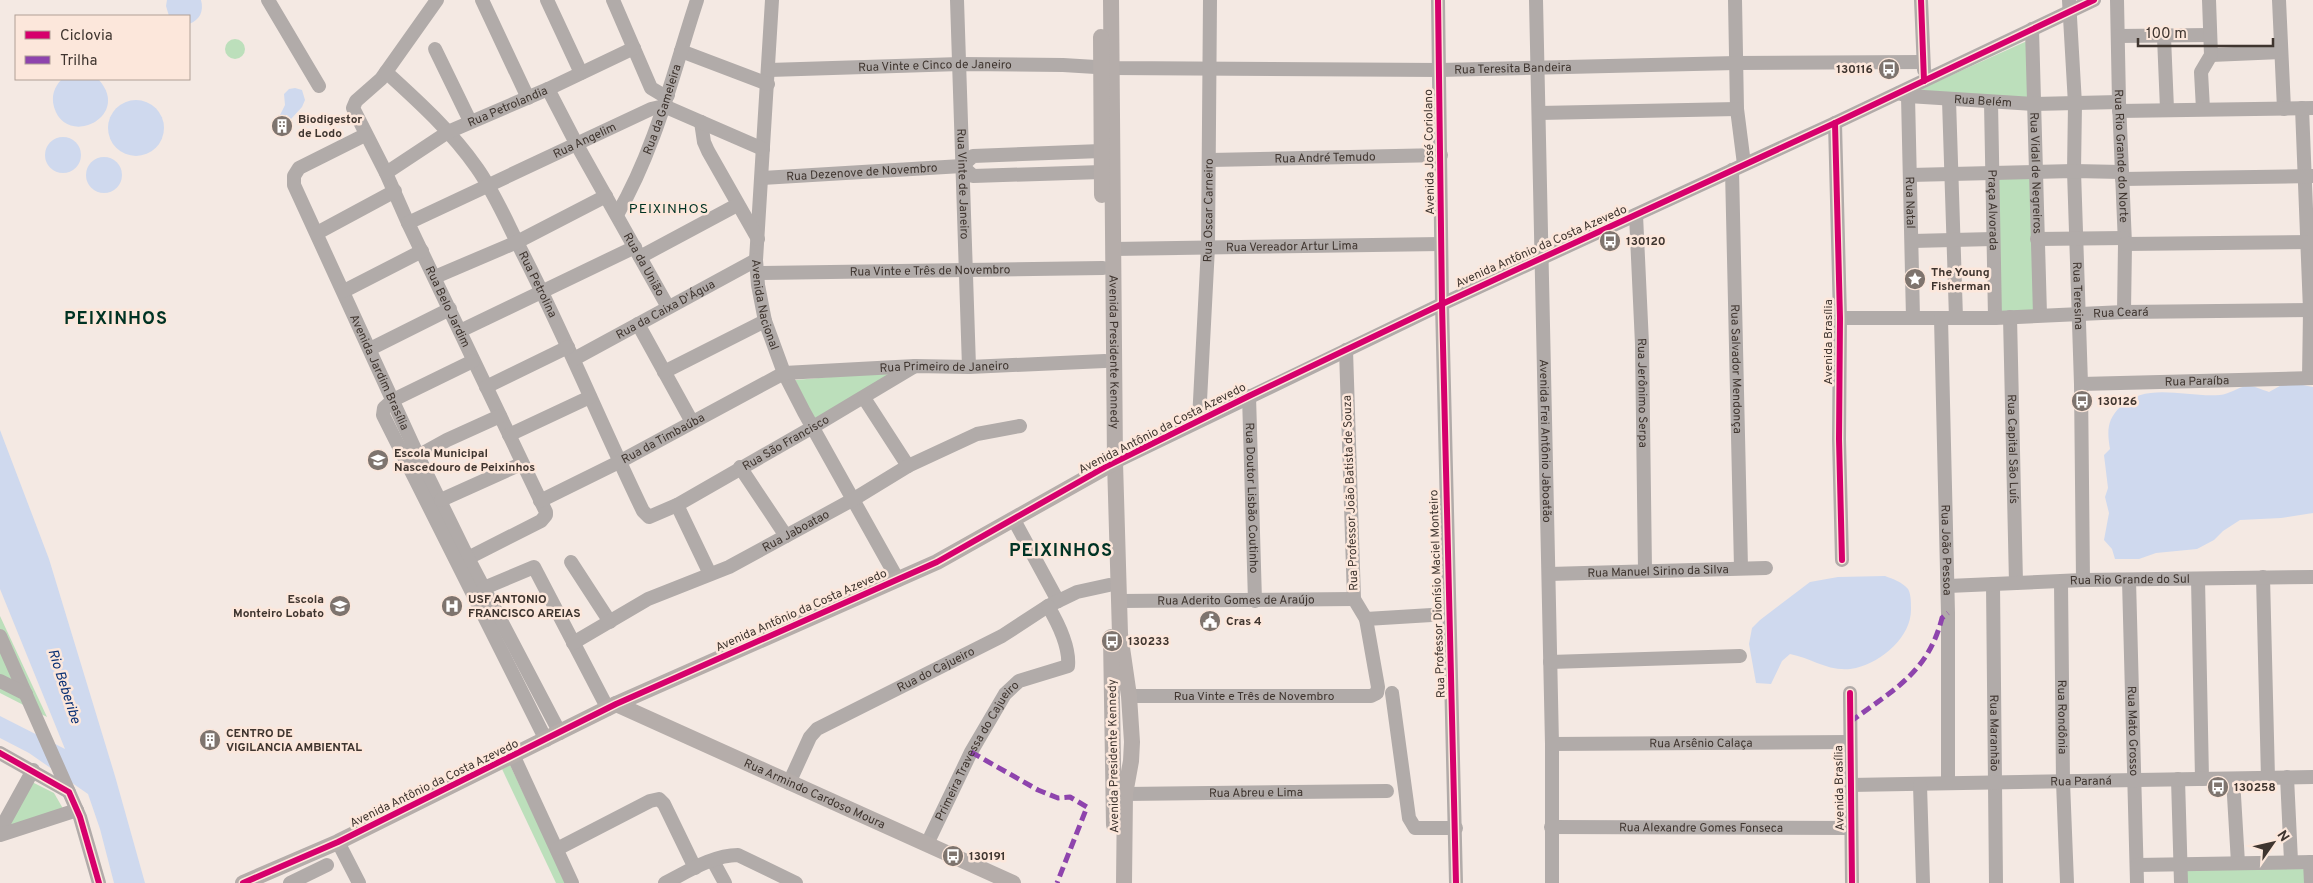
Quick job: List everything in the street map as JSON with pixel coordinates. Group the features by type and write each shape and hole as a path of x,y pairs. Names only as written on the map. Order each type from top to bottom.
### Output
{"main road":[{"name":"Avenida Presidente Kennedy","path":"1101,0 1107,68 1113,249 1109,585 1116,883"},
{"name":"Avenida Presidente Kennedy","path":"1111,0 1101,151 1105,362 1120,601 1121,646 1129,696 1131,760 1125,794 1124,883"},
{"name":"Avenida Antônio da Costa Azevedo","path":"243,883 338,842 652,688 937,562 1111,464"},
{"path":"652,688 648,700 655,722"},
{"name":"Rua Armindo Cardoso Moura","path":"612,707 655,722 927,844 995,880 1013,883"}],"street":[{"path":"268,0 319,86"},
{"path":"386,72 437,0"},
{"path":"482,0 528,98"},
{"path":"547,0 582,73"},
{"path":"614,0 651,88 700,122 763,150"},
{"name":"Rua da Gameleira","path":"617,214 632,188 656,132 697,0"},
{"name":"Avenida Nacional","path":"772,0 757,266 766,321 784,373 898,580"},
{"name":"Rua Vinte de Janeiro","path":"957,0 969,367"},
{"name":"Rua Oscar Carneiro","path":"1199,420 1208,246 1210,0"},
{"name":"Avenida José Coriolano","path":"1438,0 1442,304"},
{"name":"Avenida Frei Antônio Jaboatão","path":"1536,0 1552,744 1552,883"},
{"name":"Rua Salvador Mendonça","path":"1735,0 1741,568"},
{"path":"1921,0 1924,81"},
{"name":"Avenida Antônio da Costa Azevedo","path":"1111,464 1442,304 1835,123 1903,95 1924,81 2032,29 2069,6 2094,0"},
{"name":"Rua Rio Grande do Norte","path":"2118,0 2124,312"},
{"path":"2203,109 2201,72 2211,55 2209,0"},
{"path":"2278,0 2284,109"},
{"name":"Rua Teresina","path":"2069,6 2074,104 2074,171 2081,384 2082,580"},
{"name":"Rua Vidal de Negreiros","path":"2032,29 2040,315"},
{"path":"2119,36 2210,35"},
{"path":"2164,37 2167,110"},
{"name":"Rua Petrolandia","path":"386,173 448,132 548,89 634,48"},
{"path":"436,49 470,122"},
{"path":"681,51 768,84"},
{"path":"2211,55 2281,52"},
{"name":"Rua Teresita Bandeira","path":"1107,68 1440,70 1736,63 1923,62"},
{"name":"Rua Vinte e Cinco de Janeiro","path":"769,70 960,64 1063,65 1107,68"},
{"name":"Rua Belo Jardim","path":"386,72 374,87 356,102 353,106 354,112 395,191 408,223 450,309 521,464 543,506"},
{"name":"Rua Petrolina","path":"386,72 448,132 488,185 542,291 619,462 646,516 653,517"},
{"name":"Rua da União","path":"548,89 576,145 617,214 668,307"},
{"name":"Rua Belém","path":"1903,95 1949,100 2119,106 2167,110 2308,108"},
{"name":"Rua Natal","path":"1903,95 1910,175 1913,318"},
{"name":"Rua Angelim","path":"408,223 576,145 666,100"},
{"path":"1949,100 1956,318"},
{"name":"Praça Alvorada","path":"1991,102 1995,318"},
{"path":"2308,108 2312,310 2311,378"},
{"path":"1539,113 1737,109"},
{"path":"700,122 704,142 737,205 758,239"},
{"name":"Avenida Brasília","path":"1835,123 1840,318 1839,445 1842,560"},
{"name":"Avenida Jardim Brasília","path":"365,135 299,168 294,176 294,185 370,349 388,404 441,500 553,737"},
{"name":"Rua Dezenove de Novembro","path":"762,178 962,166 973,156 1101,151"},
{"name":"Rua André Temudo","path":"1210,160 1441,155"},
{"name":"Rua Dezenove de Novembro","path":"962,166 973,176 1102,172"},
{"path":"1910,175 2074,171 2122,176 2309,177"},
{"path":"317,233 395,191"},
{"path":"434,277 517,242 606,196"},
{"path":"460,331 542,291 637,252 737,205"},
{"name":"Rua Jerônimo Serpa","path":"1636,216 1642,344 1645,570"},
{"path":"2038,238 2124,241 2310,242"},
{"path":"1912,241 1993,239"},
{"name":"Rua Vereador Artur Lima","path":"1113,249 1208,246 1441,244"},
{"path":"344,291 422,251"},
{"name":"Rua Vinte e Três de Novembro","path":"757,266 965,271 1103,268"},
{"name":"Rua da Caixa D'Água","path":"486,387 638,324 668,307 757,266"},
{"name":"Rua Professor Dionísio Maciel Monteiro","path":"1442,304 1456,883"},
{"path":"370,349 450,309"},
{"name":"Rua Ceará","path":"1840,318 1995,318 2124,312 2312,310"},
{"name":"Rua Capital São Luís","path":"2010,317 2016,583"},
{"name":"Rua João Pessoa","path":"1941,318 1948,586 1948,783"},
{"path":"664,372 766,321"},
{"path":"638,324 692,422"},
{"name":"Rua Professor João Batista de Souza","path":"1346,350 1354,599 1366,619 1378,691"},
{"path":"388,404 473,361"},
{"name":"Rua Primeiro de Janeiro","path":"784,373 915,366 969,367 1105,362"},
{"name":"Rua São Francisco","path":"653,517 864,398 915,366"},
{"name":"Rua da Timbaúba","path":"543,506 619,462 784,373"},
{"name":"Rua Paraíba","path":"2081,384 2311,378"},
{"name":"Rua Doutor Lisbão Coutinho","path":"1249,396 1255,600"},
{"path":"509,435 590,397"},
{"path":"864,398 908,466"},
{"name":"Avenida Jardim Brasília","path":"388,404 383,415 403,456 553,737"},
{"path":"418,456 447,440 500,416"},
{"name":"Rua Jaboatao","path":"573,644 648,599 730,567 854,499 908,466 977,434 1020,426"},
{"path":"441,500 521,464"},
{"path":"740,467 786,536"},
{"path":"677,504 710,574"},
{"path":"468,558 541,521 546,515 543,506"},
{"name":"Primeira Travessa do Cajueiro","path":"927,844 971,752 1005,694 1019,681 1068,666 1068,658 1053,604 1014,520"},
{"path":"571,562 610,622"},
{"path":"484,588 534,567 573,644 612,707"},
{"name":"Rua Manuel Sirino da Silva","path":"1548,574 1766,568"},
{"name":"Rua Rio Grande do Sul","path":"1948,586 2082,580 2313,576"},
{"path":"2263,577 2268,778"},
{"path":"2198,578 2202,779"},
{"name":"Rua Mato Grosso","path":"2130,580 2138,883"},
{"name":"Rua Rondônia","path":"2061,582 2063,782 2067,883"},
{"name":"Rua Maranhão","path":"1993,584 1996,883"},
{"name":"Rua do Cajueiro","path":"789,783 810,737 817,729 1002,636 1053,604 1077,592 1109,585"},
{"name":"Rua Aderito Gomes de Araújo","path":"1120,601 1354,599"},
{"path":"1366,619 1448,614"},
{"path":"0,638 77,810 99,883"},
{"path":"1550,662 1740,656"},
{"path":"0,681 27,697"},
{"name":"Rua Vinte e Três de Novembro","path":"1129,696 1371,696 1378,691"},
{"path":"1392,693 1408,818 1416,828 1456,828"},
{"name":"Avenida Brasília","path":"1850,693 1849,742 1852,883"},
{"name":"Rua Arsênio Calaça","path":"1552,744 1849,742"},
{"path":"0,753 67,786"},
{"path":"514,757 572,883"},
{"path":"0,830 5,809 33,770"},
{"path":"2287,777 2291,862"},
{"name":"Rua Paraná","path":"1850,785 2313,777"},
{"path":"2178,779 2182,864 2181,883"},
{"path":"2233,779 2238,863"},
{"path":"1920,785 1923,883"},
{"name":"Rua Abreu e Lima","path":"1125,794 1387,791"},
{"path":"556,849 650,801 659,800 664,804 695,868"},
{"path":"0,835 77,810"},
{"name":"Rua Alexandre Gomes Fonseca","path":"1551,827 1851,828"},
{"path":"338,842 359,883"},
{"path":"665,883 713,861 738,855 796,883"},
{"path":"713,861 725,883"},
{"path":"2137,864 2312,862 2311,883"},
{"path":"290,883 327,865"}],"green space":[{"path":"231,39 239,39 245,45 245,53 239,59 231,59 225,53 225,45"},
{"path":"2027,41 2030,101 1912,93"},
{"path":"2031,176 2035,313 1996,314 1992,177"},
{"path":"901,371 816,422 795,380"},
{"path":"0,616 47,717 0,693"},
{"path":"510,765 566,883 556,883 502,769"},
{"path":"30,781 54,793 65,812 3,831"},
{"path":"2307,865 2308,883 2186,883 2186,867"}],"water":[{"path":"167,0 201,0 202,8 200,15 190,23 190,15 169,15 166,6"},
{"path":"61,80 99,80 107,93 108,105 103,115 94,123 71,126 61,119 54,107 53,95"},
{"name":"Biodigestor de Lodo","path":"289,89 302,90 305,100 302,107 291,119 287,115 280,115 285,105 284,94"},
{"path":"136,100 156,108 164,128 156,148 136,156 116,148 108,128 116,108"},
{"path":"63,137 70,138 76,142 80,148 80,162 76,168 70,172 63,173 56,172 50,168 46,162 45,155 46,148 50,142 56,138"},
{"path":"104,157 111,158 117,162 121,168 121,182 117,188 111,192 104,193 97,192 91,188 87,182 86,175 87,168 91,162 97,158"},
{"path":"2287,382 2313,387 2313,513 2281,518 2240,520 2223,531 2214,540 2197,549 2156,553 2139,559 2115,559 2112,549 2104,540 2109,513 2105,497 2108,488 2104,455 2110,449 2108,431 2110,421 2120,407 2130,399 2154,393 2220,395 2249,386 2269,392"},
{"name":"Rio Beberibe","path":"0,430 49,559 115,776 145,883 114,883 100,829 88,794 29,753 0,738 0,716 65,749 0,589"},
{"path":"1885,576 1908,589 1911,606 1907,628 1894,646 1886,653 1866,665 1847,669 1830,667 1790,654 1782,661 1771,684 1756,683 1749,644 1752,628 1760,620 1810,582 1838,577"}],"marked path":[{"path":"1850,722 1894,690 1918,667 1936,637 1942,618 1948,613"},
{"path":"971,752 1038,790 1058,798 1070,797 1087,807 1057,883"}],"cycle path":[{"path":"1438,0 1442,304 1456,883"},
{"path":"1921,0 1924,81"},
{"path":"243,883 338,842 616,704 937,562 1107,466 1249,396 2094,0"},
{"path":"1835,123 1840,318 1839,439 1842,560"},
{"path":"1850,693 1852,883"},
{"path":"0,753 69,792 80,817 99,883"}],"place":[{"name":"130116","path":"1889,69"},
{"name":"Biodigestor de Lodo","path":"282,126"},
{"name":"130120","path":"1610,241"},
{"name":"The Young Fisherman","path":"1915,279"},
{"name":"130126","path":"2082,401"},
{"name":"Escola Municipal Nascedouro de Peixinhos","path":"378,460"},
{"name":"Escola Monteiro Lobato","path":"340,606"},
{"name":"USF ANTONIO FRANCISCO AREIAS","path":"452,606"},
{"name":"Cras 4","path":"1210,621"},
{"name":"130233","path":"1112,641"},
{"name":"CENTRO DE VIGILANCIA AMBIENTAL","path":"210,740"},
{"name":"130258","path":"2218,787"},
{"name":"130191","path":"953,856"}],"district":[{"name":"PEIXINHOS","path":"669,208"},
{"name":"PEIXINHOS","path":"116,318"},
{"name":"PEIXINHOS","path":"1061,550"}]}
